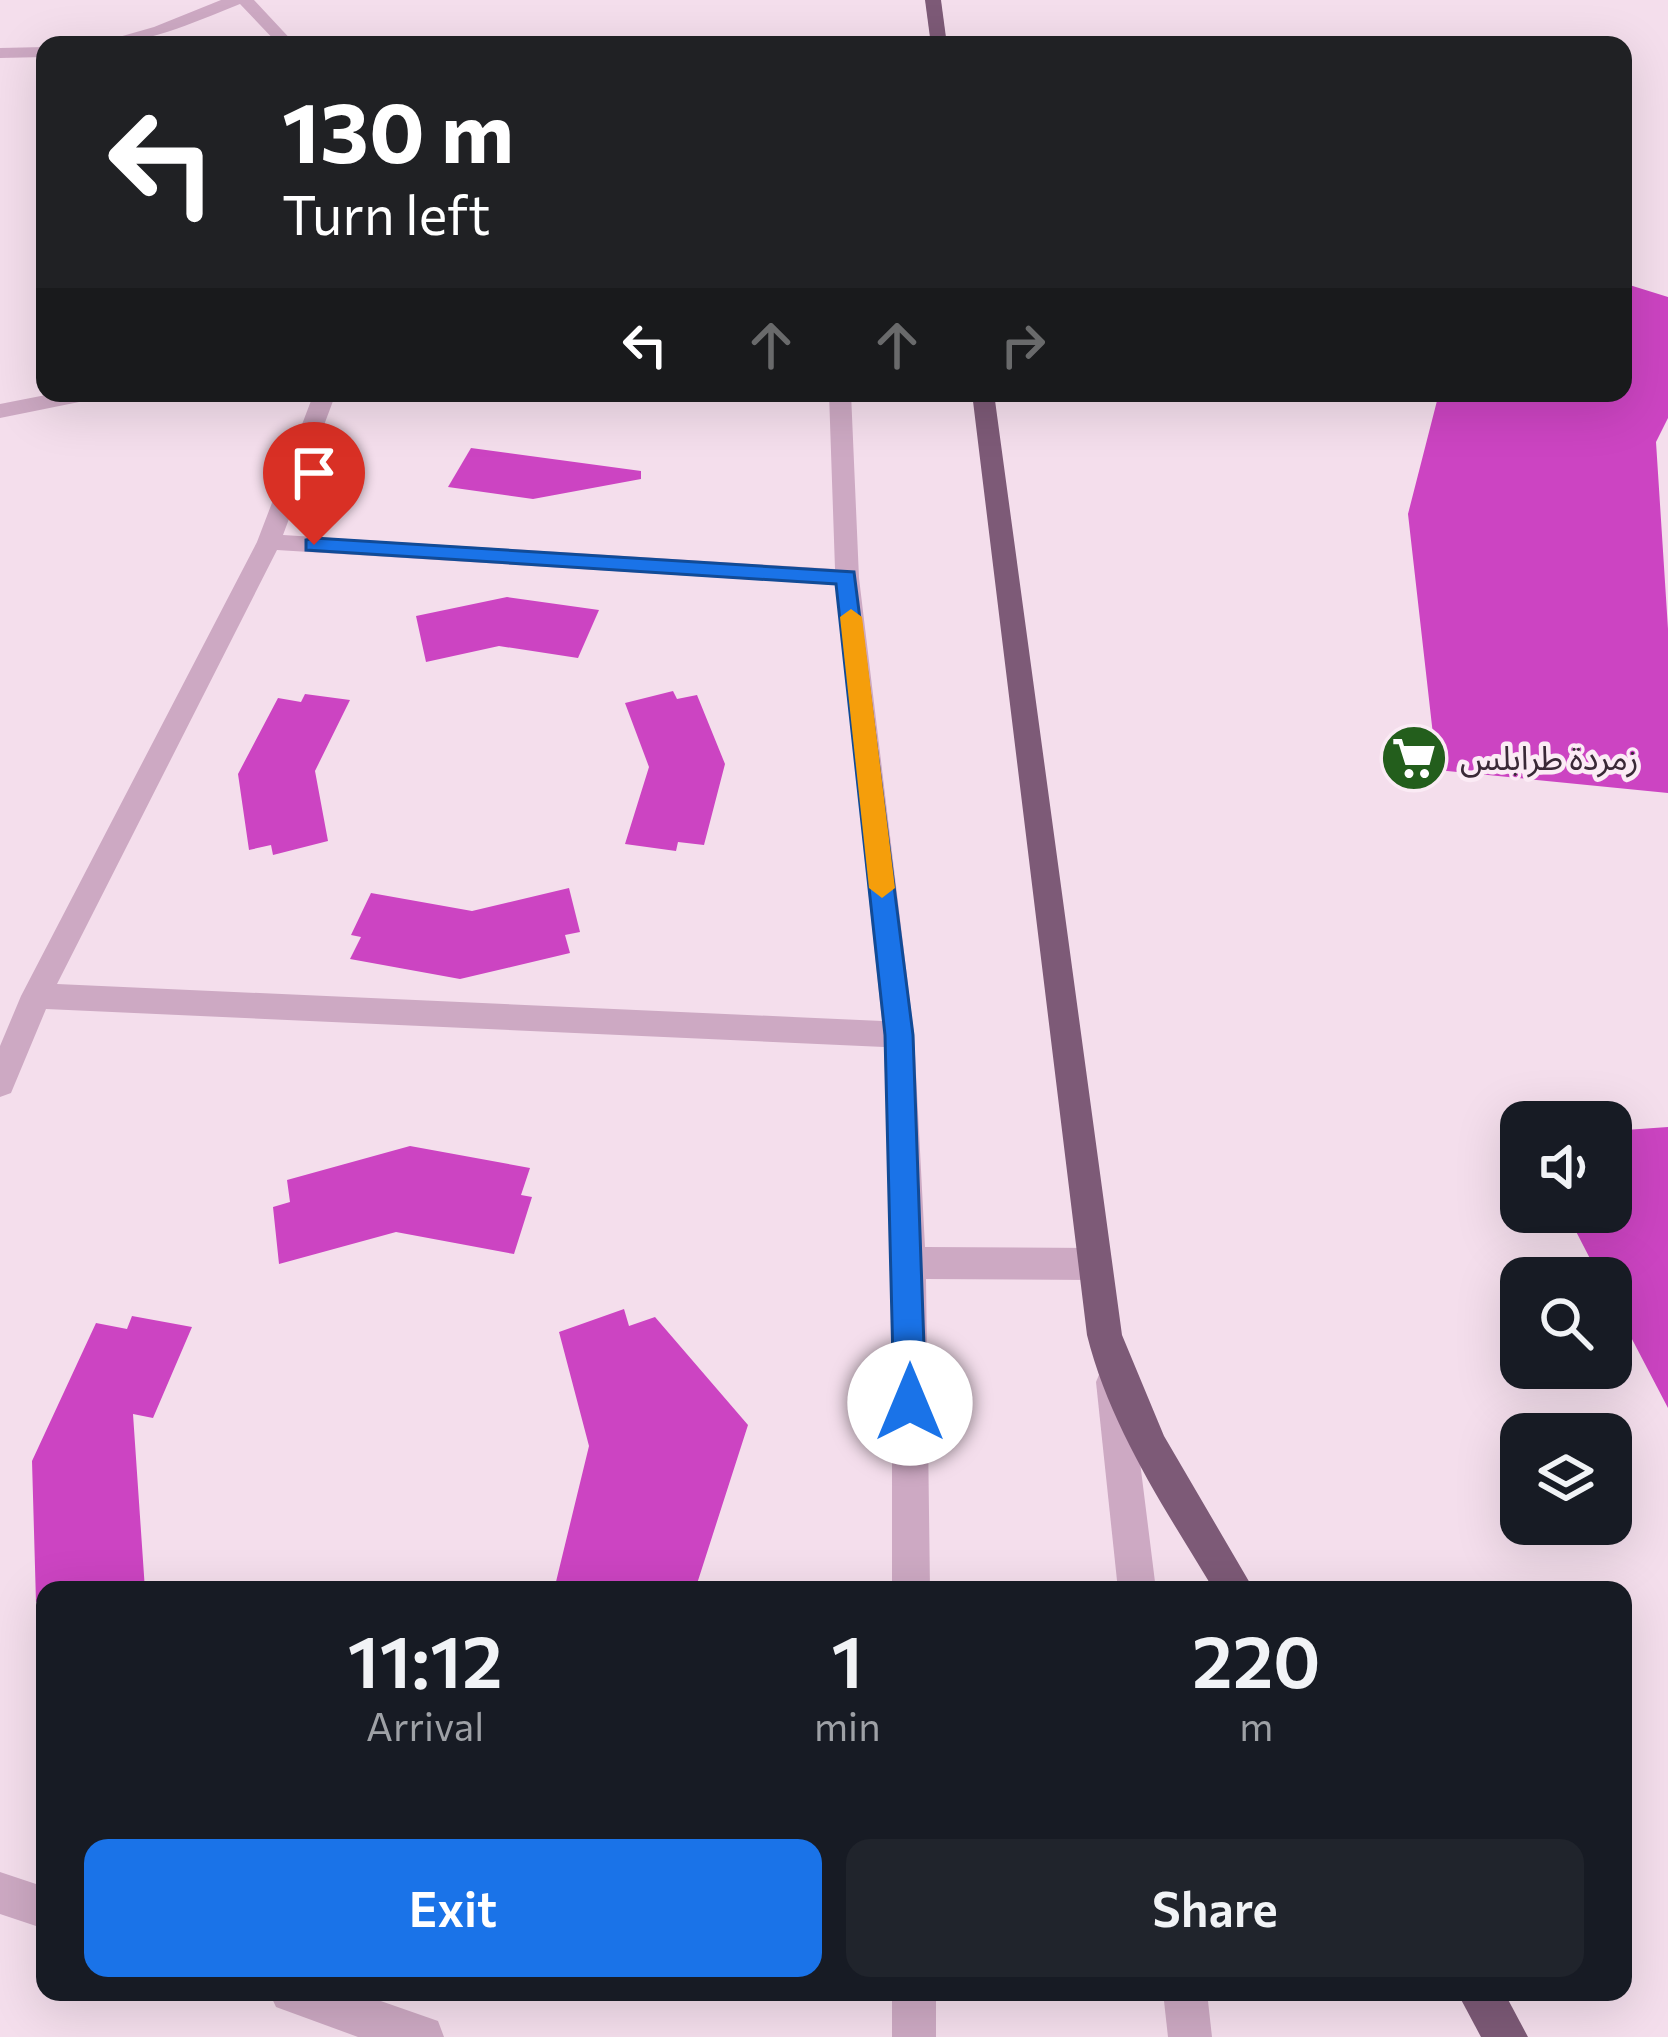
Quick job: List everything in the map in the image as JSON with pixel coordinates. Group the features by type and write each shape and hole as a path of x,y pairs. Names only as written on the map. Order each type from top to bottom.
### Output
{"main road":[{"path":"933,0 938,36"},
{"path":"983,402 1093,1264 1109,1352 1134,1418 1229,1581"},
{"path":"1484,2001 1506,2037"}],"street":[{"path":"141,36 235,0"},
{"path":"245,0 279,36"},
{"path":"0,53 36,52"},
{"path":"0,411 44,402"},
{"path":"0,1083 36,996 269,542 322,402"},
{"path":"840,402 847,578 899,1035 909,1263 911,1581"},
{"path":"269,542 847,578"},
{"path":"36,996 899,1035"},
{"path":"909,1263 1093,1264"},
{"path":"1109,1352 1136,1581"},
{"path":"0,1893 36,1905"},
{"path":"316,2001 422,2037"},
{"path":"914,2001 914,2037"},
{"path":"1186,2001 1190,2037"}],"building":[{"path":"1632,286 1668,297 1668,418 1656,442 1668,629 1668,793 1437,770 1408,514 1437,402 1632,402"},
{"path":"471,448 641,471 641,479 533,499 448,487"},
{"path":"507,597 599,610 578,658 499,646 426,662 416,616"},
{"path":"673,691 677,699 697,695 725,764 704,845 678,842 676,851 625,844 649,767 625,703"},
{"path":"305,694 350,700 315,771 328,841 273,855 271,845 249,850 238,774 278,698 301,702"},
{"path":"569,888 580,932 565,935 570,953 460,979 350,959 361,937 351,935 371,893 472,911"},
{"path":"1668,1127 1668,1408 1632,1339 1632,1257 1589,1257 1577,1233 1632,1233 1632,1130"},
{"path":"410,1146 530,1168 521,1195 532,1197 514,1254 396,1232 279,1264 273,1207 290,1202 287,1180"},
{"path":"624,1309 629,1326 655,1317 748,1425 698,1581 556,1581 589,1446 559,1332"},
{"path":"132,1316 192,1327 153,1418 133,1414 144,1581 36,1581 36,1602 32,1461 96,1323 127,1329"}],"slow traffic":[{"path":"851,617 882,888"}],"place":[{"name":"زمردة طرابلس","path":"1414,758"}],"route":[{"path":"314,545 847,578 899,1035 910,1403"}]}
